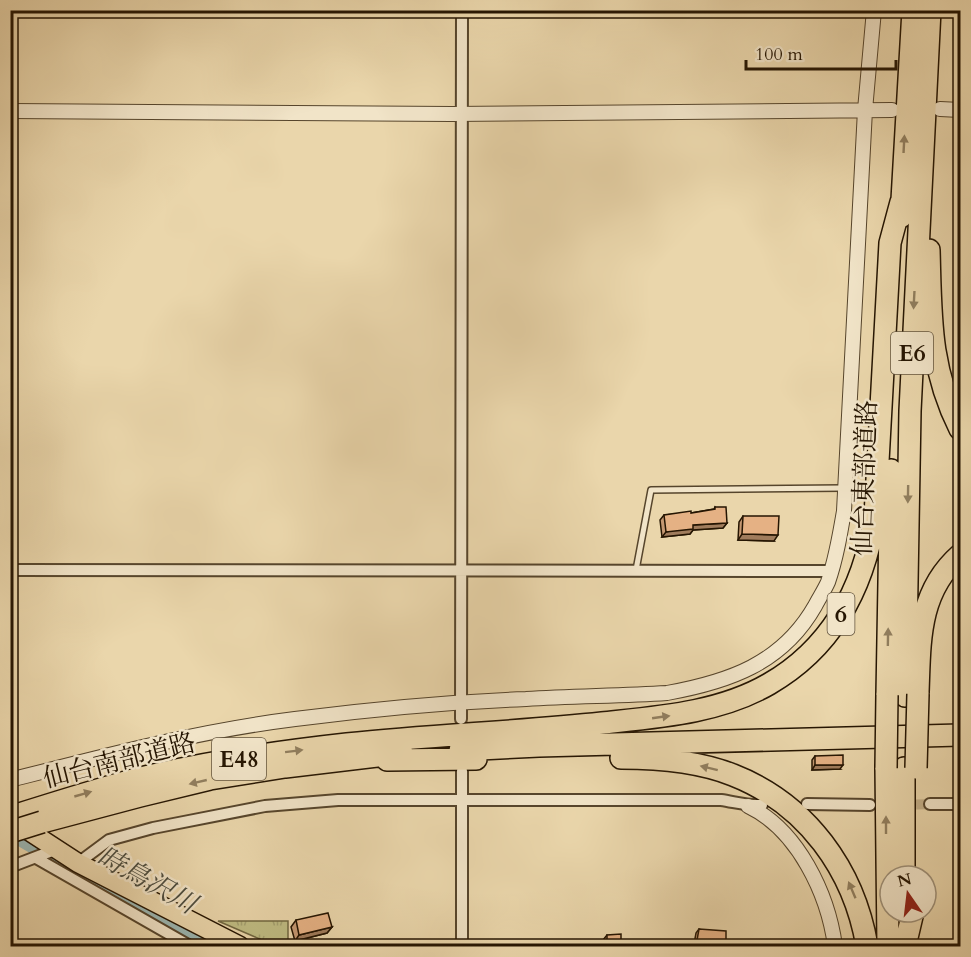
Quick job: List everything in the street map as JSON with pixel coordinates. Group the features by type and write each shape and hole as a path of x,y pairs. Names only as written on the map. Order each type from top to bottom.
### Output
{"highway":[{"name":"仙台東部道路","path":"903,695 894,388 901,202 924,15"},
{"name":"仙台東部道路","path":"904,864 903,695 924,15"},
{"path":"924,15 932,331 939,378 960,429"},
{"name":"6","path":"459,728 665,717 707,708 752,693 768,685 806,658 821,642 835,625 856,589 871,543 875,516 890,243 901,202"},
{"path":"903,695 924,614 936,584 944,571 960,555"},
{"path":"459,728 550,737 960,723"},
{"name":"仙台南部道路","path":"10,832 22,817 134,780 207,764 459,728"},
{"path":"359,759 395,753 539,746 960,735"},
{"path":"359,759 646,758 672,760 732,774 755,784 792,809 823,842 850,885 857,903 867,946"},
{"name":"仙台南部道路","path":"22,817 140,795 210,779 285,767 359,759"},
{"name":"仙台東部道路","path":"888,946 902,768"},
{"path":"902,768 914,864"},
{"path":"904,924 905,946"},
{"path":"905,946 910,924"}],"main road":[{"path":"22,817 57,849 78,863 229,944"}],"street":[{"path":"459,728 461,702 462,10"},
{"path":"10,780 125,750 206,733 292,719 461,702 667,693 721,681 751,669 775,654 809,616 827,584 844,511 865,110 874,10"},
{"path":"10,111 463,114 892,110"},
{"path":"940,110 960,110"},
{"path":"10,570 831,571"},
{"path":"462,771 462,946"},
{"path":"78,863 109,840 153,828 265,806 339,800 721,800 740,802 755,805 794,846 810,869 824,899 835,946"},
{"path":"807,804 870,805"},
{"path":"930,804 960,804"},
{"path":"10,867 57,849"},
{"path":"36,858 190,946"}],"lane":[{"path":"636,570 651,490 845,488"}],"green space":[{"path":"218,921 288,921 288,946 276,946"}],"building":[{"path":"715,507 726,507 727,523 693,525 693,529 666,532 664,515 691,511 691,513 715,509"},
{"path":"743,516 779,516 778,535 742,534"},
{"path":"843,755 843,765 815,765 815,756"},
{"path":"328,913 332,927 299,935 296,920"},
{"path":"699,929 726,931 726,942 697,940"},
{"path":"621,934 621,945 658,943 658,946 607,946 607,935"}],"waterway":[{"name":"時鳥沢川","path":"10,831 34,845"},
{"name":"時鳥沢川","path":"59,861 210,946"}],"tunnel":[{"path":"901,805 930,804"}]}
